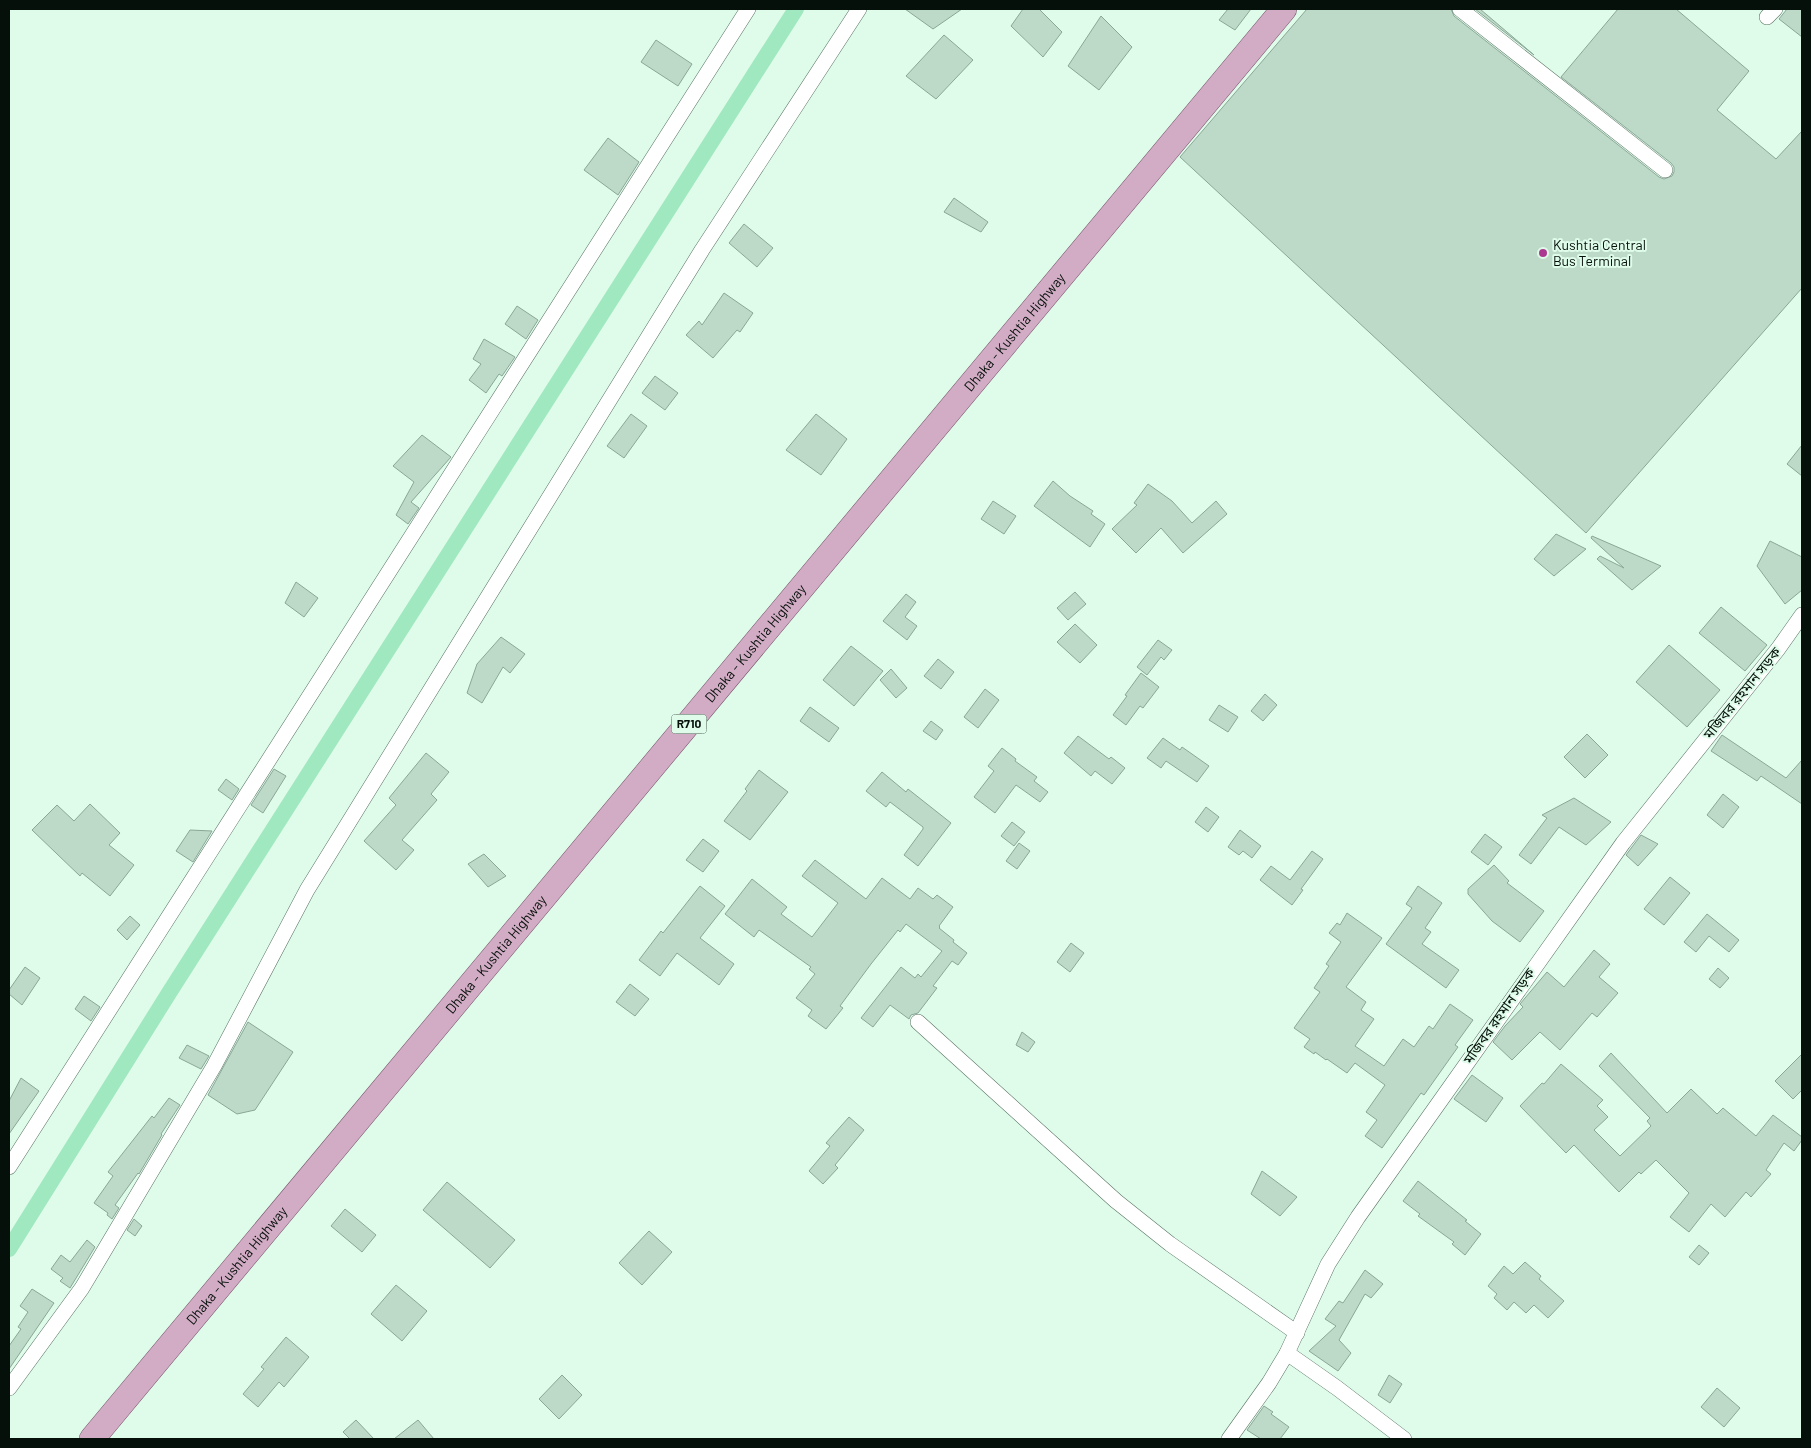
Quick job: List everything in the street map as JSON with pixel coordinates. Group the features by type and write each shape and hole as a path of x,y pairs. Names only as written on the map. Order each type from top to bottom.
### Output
{"main road":[{"name":"Dhaka - Kushtia Highway","path":"92,1439 1284,9"}],"street":[{"path":"9,1166 748,9"},
{"path":"9,1388 82,1288 214,1066 307,890 697,259 859,9"},
{"path":"1460,9 1665,170"},
{"name":"মজিবর রহমান সড়ক","path":"1229,1439 1269,1383 1287,1353 1328,1264 1358,1217 1623,843 1778,649 1802,615"},
{"path":"918,1022 1116,1200 1170,1244 1297,1333"},
{"path":"1287,1353 1404,1439"}],"building":[{"path":"905,9 962,9 933,29"},
{"path":"1023,9 1039,9 1062,32 1043,57 1011,26"},
{"path":"1228,9 1251,9 1235,30 1219,20"},
{"name":"Kushtia Central Bus Terminal","path":"1307,9 1451,9 1454,16 1664,179 1672,176 1674,172 1674,167 1671,163 1561,77 1618,9 1676,9 1749,71 1717,110 1776,159 1802,131 1802,288 1586,533 1180,157"},
{"path":"1475,9 1480,9 1534,55"},
{"path":"1787,9 1802,9 1802,37 1779,19"},
{"path":"1101,16 1132,47 1099,90 1068,66"},
{"path":"944,35 973,60 936,99 906,76"},
{"path":"656,40 692,64 678,86 641,62"},
{"path":"608,138 639,162 618,195 584,170"},
{"path":"954,198 988,222 981,232 944,212"},
{"path":"744,224 773,248 757,267 729,243"},
{"path":"724,293 753,313 740,332 737,330 713,358 686,335 699,321 702,325"},
{"path":"517,306 538,320 526,339 505,324"},
{"path":"484,339 515,357 502,376 499,374 486,393 469,380 481,364 473,359"},
{"path":"655,376 678,393 665,410 642,393"},
{"path":"631,414 647,426 624,458 607,446"},
{"path":"816,414 847,439 821,475 786,450"},
{"path":"422,435 451,457 411,502 419,508 408,524 396,515 414,482 393,466"},
{"path":"1802,445 1802,476 1787,464"},
{"path":"1053,481 1070,496 1093,511 1091,514 1105,524 1090,547 1034,506"},
{"path":"1148,484 1172,501 1192,523 1216,501 1227,514 1183,553 1161,528 1136,553 1112,529 1137,505 1134,503"},
{"path":"993,501 1016,516 1004,534 981,519"},
{"path":"1556,534 1586,549 1554,576 1534,559"},
{"path":"1592,536 1661,566 1632,590 1597,559 1600,556 1624,568 1591,538"},
{"path":"1770,541 1802,557 1802,590 1785,604 1757,566"},
{"path":"296,582 318,598 304,617 285,603"},
{"path":"1075,592 1086,604 1068,620 1057,608"},
{"path":"906,594 916,602 905,617 917,626 907,640 883,621"},
{"path":"1721,607 1767,645 1745,671 1699,633"},
{"path":"1075,624 1097,645 1080,663 1057,642"},
{"path":"501,637 525,654 510,673 503,667 482,703 467,693 477,664"},
{"path":"1158,640 1172,650 1164,660 1161,657 1147,675 1137,667"},
{"path":"1669,645 1720,690 1687,727 1636,682"},
{"path":"851,646 883,671 854,706 823,680"},
{"path":"938,659 954,672 941,689 924,676"},
{"path":"891,669 907,688 896,698 880,680"},
{"path":"1141,673 1159,687 1143,708 1140,706 1126,725 1113,715"},
{"path":"985,689 999,700 978,728 964,717"},
{"path":"1265,694 1277,705 1263,721 1251,711"},
{"path":"1219,705 1238,717 1228,732 1209,720"},
{"path":"810,707 839,728 829,742 800,721"},
{"path":"931,721 943,730 936,740 923,731"},
{"path":"1587,734 1608,755 1585,778 1564,757"},
{"path":"1722,735 1786,778 1802,760 1802,804 1761,776 1757,781 1711,751"},
{"path":"1078,736 1109,759 1111,757 1125,768 1112,784 1095,771 1091,776 1064,753"},
{"path":"1163,738 1180,750 1182,747 1209,766 1197,782 1166,761 1161,768 1147,758"},
{"path":"1002,748 1016,759 1015,761 1037,777 1034,781 1048,792 1040,802 1016,785 995,813 974,797 994,771 988,766"},
{"path":"426,753 449,772 431,794 437,800 402,840 414,850 396,870 364,841 396,805 389,798"},
{"path":"274,769 286,776 263,813 251,805"},
{"path":"759,770 788,792 750,840 724,821 747,791 745,789"},
{"path":"882,772 906,792 908,789 951,823 918,866 904,855 923,827 890,802 886,807 866,791"},
{"path":"226,779 239,789 232,800 218,790"},
{"path":"1723,794 1739,807 1723,828 1707,815"},
{"path":"1574,798 1611,822 1586,845 1559,827 1531,864 1519,855 1547,818 1542,815"},
{"path":"90,804 120,833 109,845 134,865 110,896 82,873 80,876 32,830 57,805 74,821"},
{"path":"1206,807 1219,817 1208,832 1195,822"},
{"path":"1012,822 1025,832 1014,846 1001,836"},
{"path":"190,830 212,831 193,862 176,851"},
{"path":"1240,830 1261,846 1252,858 1243,851 1239,855 1228,847"},
{"path":"1485,834 1502,847 1488,865 1471,852"},
{"path":"1641,835 1658,844 1638,866 1626,855"},
{"path":"703,839 719,851 703,872 686,860"},
{"path":"1019,843 1030,851 1017,869 1006,861"},
{"path":"1312,851 1323,859 1292,905 1260,880 1271,866 1290,880"},
{"path":"484,854 506,876 488,887 468,864"},
{"path":"815,860 866,899 882,878 910,899 918,888 933,899 937,895 953,907 939,928 967,953 958,965 952,961 933,986 937,988 918,1013 911,1015 909,1019 890,1005 873,1027 861,1018 901,967 915,978 918,974 921,977 942,951 906,924 900,932 898,930 871,964 840,1006 843,1008 826,1029 808,1016 812,1010 796,998 815,974 809,969 811,967 759,930 754,937 725,914 752,879 787,907 781,914 812,937 838,903 802,876"},
{"path":"1494,865 1509,881 1507,883 1544,911 1520,942 1492,921 1468,894 1468,889"},
{"path":"1670,877 1690,893 1664,925 1644,909"},
{"path":"700,886 725,906 700,938 734,964 719,985 677,953 660,976 639,960"},
{"path":"1418,886 1442,903 1425,928 1431,932 1422,944 1459,970 1446,988 1386,944 1412,908 1406,904"},
{"path":"1347,913 1382,938 1346,987 1366,1002 1361,1010 1374,1019 1355,1046 1384,1066 1403,1039 1414,1047 1429,1026 1433,1029 1450,1004 1473,1020 1455,1045 1458,1047 1424,1095 1421,1093 1382,1148 1365,1136 1377,1120 1366,1112 1385,1085 1355,1063 1347,1073 1315,1052 1314,1054 1304,1047 1310,1039 1294,1028 1320,992 1314,988 1329,966 1326,964 1341,942 1329,933 1337,923 1340,925"},
{"path":"1707,914 1739,940 1729,952 1709,936 1696,952 1684,942"},
{"path":"130,916 140,925 127,940 117,930"},
{"path":"1071,943 1084,953 1070,972 1057,962"},
{"path":"1594,950 1610,964 1599,977 1618,993 1597,1017 1592,1013 1560,1050 1540,1032 1512,1060 1493,1042 1523,1007 1520,1004 1547,972 1564,987"},
{"path":"25,967 40,978 22,1005 9,994 9,990"},
{"path":"1718,968 1729,978 1720,988 1709,979"},
{"path":"630,984 649,999 635,1016 616,1002"},
{"path":"84,996 100,1007 91,1021 75,1009"},
{"path":"248,1022 293,1052 255,1110 237,1114 208,1095"},
{"path":"1022,1032 1035,1042 1028,1052 1016,1045"},
{"path":"187,1045 209,1056 201,1069 179,1058"},
{"path":"1611,1053 1667,1113 1691,1089 1717,1114 1723,1108 1756,1136 1773,1115 1802,1137 1802,1140 1794,1151 1784,1143 1766,1170 1771,1174 1751,1197 1746,1192 1725,1217 1711,1204 1689,1232 1670,1217 1689,1193 1656,1160 1641,1174 1639,1172 1619,1192 1574,1145 1566,1153 1520,1106 1542,1083 1544,1084 1561,1064 1603,1100 1597,1106 1608,1117 1594,1130 1620,1156 1651,1126 1647,1121 1650,1118 1599,1066"},
{"path":"1802,1054 1802,1090 1793,1099 1775,1081"},
{"path":"1472,1075 1503,1098 1486,1122 1454,1099"},
{"path":"21,1078 39,1091 9,1134 9,1101"},
{"path":"169,1098 180,1105 161,1134 139,1174 115,1205 119,1208 112,1219 107,1215 108,1213 94,1203 113,1176 108,1172 152,1116 154,1118"},
{"path":"849,1117 864,1130 835,1165 838,1168 823,1184 809,1171 830,1146 826,1143"},
{"path":"1262,1171 1297,1197 1280,1216 1251,1194"},
{"path":"1418,1181 1467,1220 1465,1221 1481,1234 1465,1255 1452,1244 1454,1242 1418,1216 1420,1214 1403,1201"},
{"path":"447,1182 515,1240 490,1268 423,1210"},
{"path":"345,1209 376,1235 362,1252 331,1226"},
{"path":"134,1219 142,1226 135,1236 127,1230"},
{"path":"649,1231 672,1252 642,1285 619,1263"},
{"path":"87,1240 95,1247 70,1288 60,1281 63,1278 51,1269 61,1255 70,1262"},
{"path":"1699,1245 1709,1253 1699,1265 1689,1257"},
{"path":"1525,1262 1541,1276 1539,1279 1564,1301 1548,1318 1534,1305 1526,1313 1514,1302 1507,1310 1494,1298 1497,1294 1488,1286 1504,1266 1513,1274"},
{"path":"1365,1270 1383,1284 1371,1298 1365,1294 1339,1340 1351,1353 1338,1371 1309,1351 1336,1326 1325,1319 1339,1301 1343,1303"},
{"path":"396,1285 427,1311 402,1341 371,1314"},
{"path":"32,1289 54,1303 9,1369 9,1346 21,1329 18,1327 28,1312 20,1306"},
{"path":"286,1337 309,1357 284,1387 279,1382 258,1407 243,1394 264,1369 261,1367"},
{"path":"562,1375 582,1395 559,1419 539,1399"},
{"path":"1389,1375 1402,1384 1390,1403 1378,1395"},
{"path":"1717,1388 1740,1408 1724,1427 1701,1407"},
{"path":"1264,1406 1273,1412 1271,1414 1289,1427 1280,1439 1261,1439 1247,1430"},
{"path":"356,1420 374,1439 350,1439 343,1432"},
{"path":"418,1420 434,1439 394,1439"}],"waterway":[{"path":"9,1249 169,993 796,9"}],"place":[{"name":"Kushtia Central Bus Terminal","path":"1543,253"}]}
